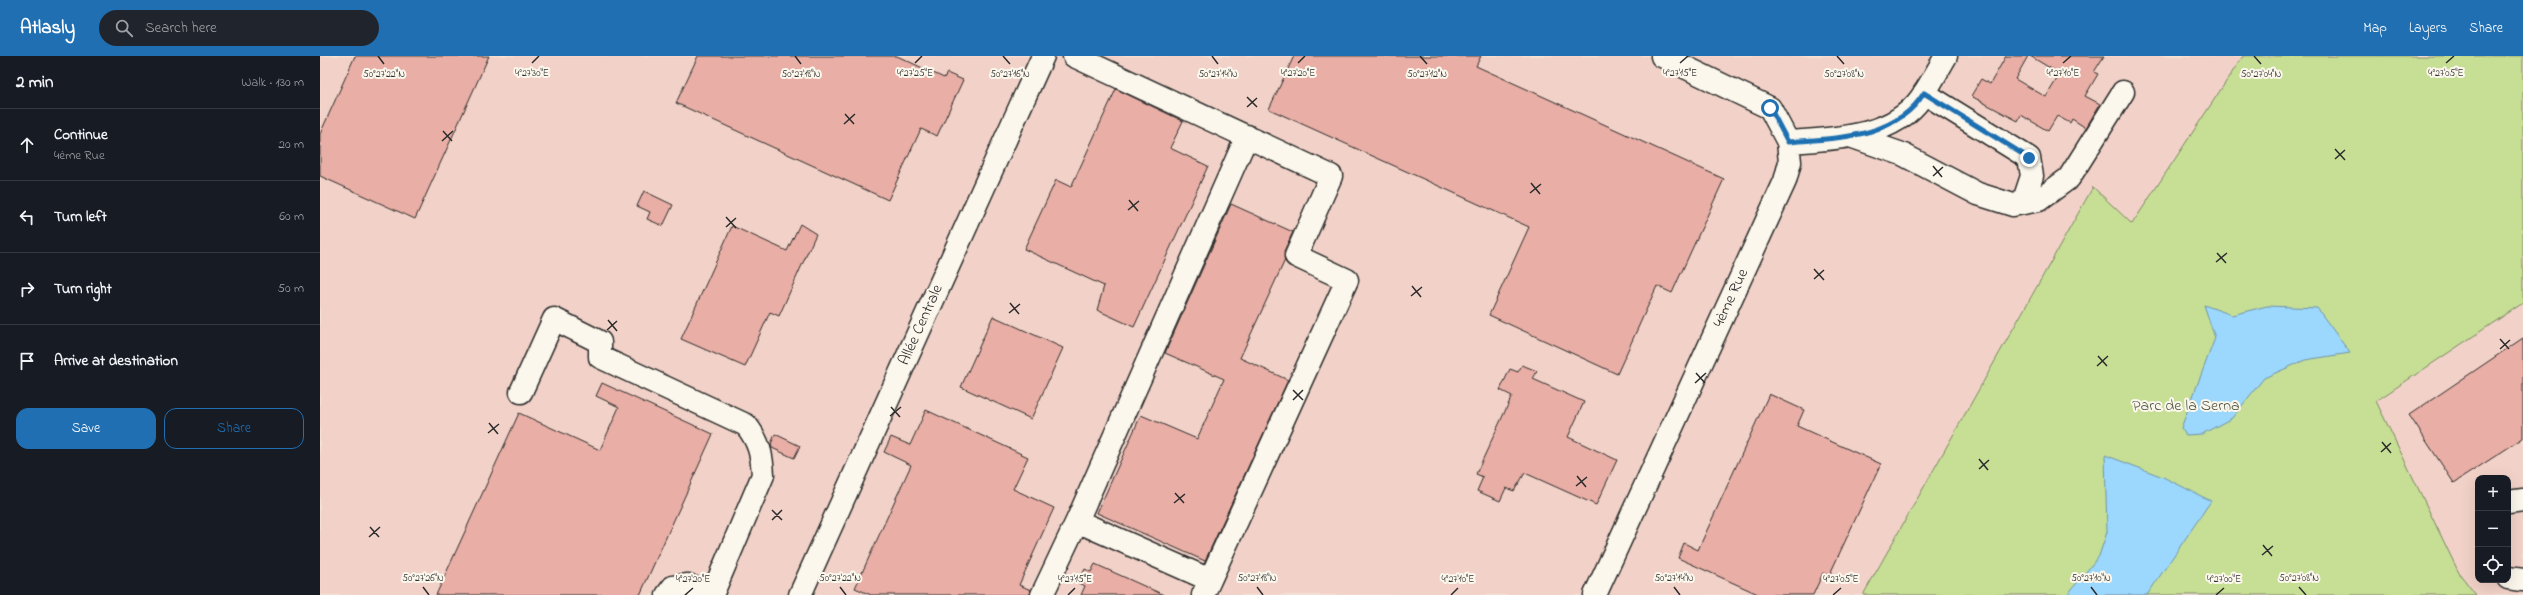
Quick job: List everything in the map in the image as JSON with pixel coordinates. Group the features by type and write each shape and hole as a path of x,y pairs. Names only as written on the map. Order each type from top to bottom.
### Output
{"street":[{"name":"Allée Centrale","path":"800,595 1043,56"},
{"path":"1074,56 1331,176 1296,256 1347,280 1206,588 1077,521"},
{"name":"4ème Rue","path":"1595,595 1785,181 1790,162 1788,142 1770,108 1662,56"},
{"path":"1788,142 1853,137 1893,123 1920,100 1946,56"},
{"path":"1853,137 1902,154 1978,194 2013,205 2039,200 2069,178 2123,92"},
{"path":"1924,93 2029,158 2032,176 2023,203"},
{"path":"1042,595 1077,521 1247,136"},
{"path":"521,392 554,319 600,342 600,357 746,425 755,436 762,454 763,475 712,595"},
{"path":"2511,502 2523,500"},
{"path":"2511,578 2523,580"},
{"path":"667,595 673,587 688,585 709,595"}],"shaded area":[{"path":"320,56 2243,56 2132,224 2093,187 1863,595 320,595"},
{"path":"2523,303 2523,595 2476,595 2459,573 2376,401"}],"green space":[{"name":"Parc de la Serna","path":"2243,56 2523,56 2523,303 2376,401 2459,573 2476,595 1863,595 2093,187 2132,224"}],"water":[{"path":"2204,305 2232,315 2267,306 2317,308 2350,353 2305,360 2264,378 2232,418 2202,434 2186,435 2181,428 2215,338"},
{"path":"2105,455 2163,477 2211,501 2147,595 2067,595 2099,556 2107,532"}],"building":[{"path":"355,56 489,56 415,219 320,176 320,134"},
{"path":"698,56 897,56 944,78 947,73 963,80 937,136 921,129 888,200 676,103"},
{"path":"1294,56 1481,56 1476,66 1724,179 1672,293 1657,286 1617,374 1489,315 1529,227 1269,109"},
{"path":"2006,56 2028,56 2015,79 2046,97 2060,74 2030,56 2104,56 2094,72 2098,74 2085,96 2100,104 2086,128 2072,119 2070,123 2057,116 2048,131 2021,115 2018,121 1971,96 1981,79 1990,84"},
{"path":"1116,89 1183,121 1170,148 1208,166 1134,327 1097,310 1104,286 1024,249 1056,180 1071,187"},
{"path":"644,191 673,205 663,226 647,219 650,212 637,206"},
{"path":"1231,204 1293,232 1284,251 1285,260 1240,358 1288,380 1205,561 1097,513 1141,415 1197,439 1224,379 1165,353"},
{"path":"800,224 816,234 779,316 770,312 745,367 681,339 732,226 787,251"},
{"path":"993,316 1063,348 1031,419 961,387"},
{"path":"2523,338 2523,438 2454,483 2409,415"},
{"path":"1522,365 1537,371 1533,379 1584,402 1568,437 1617,460 1596,505 1525,473 1514,491 1506,488 1500,501 1477,491 1483,477 1476,474 1512,396 1500,390 1510,369 1518,372"},
{"path":"602,383 713,434 640,595 436,595 519,413 600,450 619,407 596,396"},
{"path":"1769,394 1804,410 1797,426 1881,464 1829,576 1823,573 1813,595 1760,595 1678,558 1684,543 1698,550"},
{"path":"926,410 1028,457 1013,489 1054,508 1019,585 1031,590 1030,595 871,595 855,588 911,465 884,452 891,437 910,445"},
{"path":"775,434 800,446 794,458 772,448 771,444"},
{"path":"1095,564 1164,595 1081,595 1085,586 1078,583 1085,569 1091,572"}],"route":[{"path":"1770,108 1780,124 1788,142 1853,137 1893,123 1920,100 1924,93 2029,158"}]}
